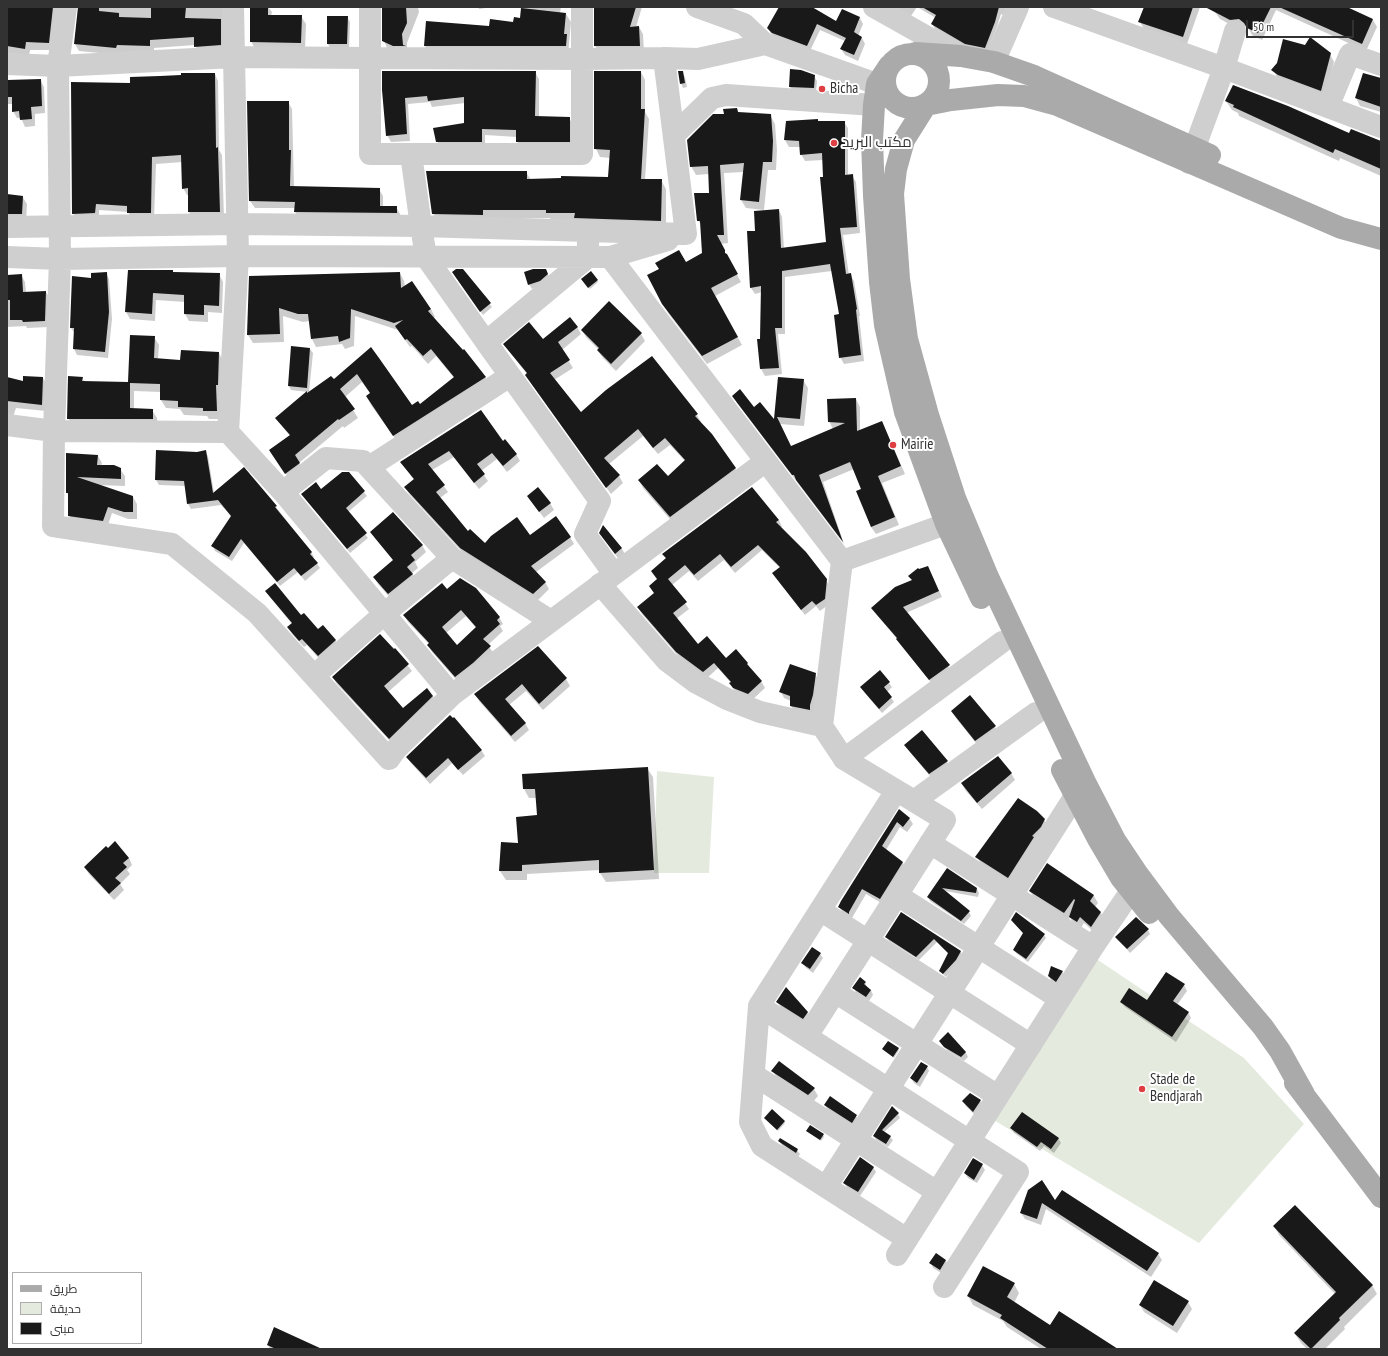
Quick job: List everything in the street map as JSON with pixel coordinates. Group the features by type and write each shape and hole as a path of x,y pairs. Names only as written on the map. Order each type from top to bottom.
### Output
{"main road":[{"path":"915,53 932,61 940,78 938,90 933,98 926,104 904,140 896,169 893,194 899,279 907,339 928,415 955,498 991,584 1085,782 1115,840 1169,916 1263,1027 1280,1051 1304,1094"},
{"path":"1381,239 1341,228 1034,76 994,62 961,56 915,53 903,55 895,59 883,75 874,106 872,140 880,282 885,325 905,412 946,524 1075,796 1121,878 1208,983 1304,1094 1381,1197"},
{"path":"883,75 886,90 891,98 907,108 917,108 926,104 951,100 998,95 1024,96 1057,105 1192,155 1345,216 1381,226"}],"street":[{"path":"66,7 58,66 60,259 54,431 53,526 172,544 257,613 389,759 397,748 452,695 766,461"},
{"path":"233,7 238,256 228,432 283,492 452,695"},
{"path":"370,7 370,154 582,154 582,7"},
{"path":"697,7 744,24 765,44"},
{"path":"874,7 906,15 961,56"},
{"path":"994,62 1018,7"},
{"path":"1054,7 1224,68 1381,127"},
{"path":"1192,155 1224,68 1235,31"},
{"path":"7,64 58,66 234,57 698,59 765,44 883,75"},
{"path":"1328,107 1350,54 1381,66"},
{"path":"664,58 686,234"},
{"path":"674,134 712,98 726,95 874,106"},
{"path":"411,154 426,257 600,501 584,534 607,579 667,661 695,682 727,699 760,712 822,726"},
{"path":"7,227 238,224 421,226 686,234"},
{"path":"588,231 588,257"},
{"path":"7,257 60,259 238,256 610,257 686,234"},
{"path":"486,342 588,257"},
{"path":"610,257 842,562 822,726 844,759 945,820 807,1036"},
{"path":"369,467 510,376"},
{"path":"7,425 54,431 228,432"},
{"path":"283,492 326,458 363,461 452,558 551,621"},
{"path":"842,562 946,524"},
{"path":"314,676 384,614 452,558"},
{"path":"844,759 1002,642"},
{"path":"1036,713 905,796 820,910 759,1006 750,1122 762,1146 826,1187 902,1247 1093,947 1131,891"},
{"path":"826,1187 1075,796"},
{"path":"930,843 1093,947"},
{"path":"897,895 1060,999"},
{"path":"820,910 1031,1045"},
{"path":"835,992 998,1096"},
{"path":"759,1006 1018,1172 944,1287"},
{"path":"754,1075 937,1192"}],"green space":[{"path":"657,771 714,777 709,873 654,873"},
{"name":"Stade de Bendjarah","path":"1095,958 1244,1058 1304,1124 1199,1243 992,1119"}],"building":[{"path":"7,7 53,7 49,43 26,42 25,49 7,46"},
{"path":"78,7 99,7 99,11 119,13 119,17 151,18 151,7 186,7 185,18 221,19 221,45 194,47 194,37 150,40 150,46 117,45 116,48 74,44"},
{"path":"250,7 268,7 268,15 302,15 301,43 250,42"},
{"path":"382,7 406,7 407,23 402,34 403,45 406,46 393,46 382,41"},
{"path":"594,7 636,7 630,27 639,26 640,46 594,46"},
{"path":"779,7 812,7 836,21 842,9 860,17 854,32 862,37 854,55 840,49 846,38 817,24 807,46 772,33 767,28"},
{"path":"922,7 999,7 985,48 965,44 931,24 936,15"},
{"path":"1144,7 1193,7 1183,37 1138,22"},
{"path":"1205,7 1271,7 1258,33 1247,28 1239,19 1230,20"},
{"path":"1279,7 1347,7 1373,19 1362,44"},
{"path":"521,8 566,13 564,34 567,34 566,46 424,46 426,21 489,26 490,19 513,22 514,17 520,18"},
{"path":"327,16 348,16 347,44 327,44"},
{"path":"1310,37 1331,53 1321,91 1278,75 1271,70 1277,63 1283,39 1305,45"},
{"path":"790,69 801,70 815,75 814,88 789,87"},
{"path":"382,71 536,71 535,116 570,117 570,142 516,142 516,130 482,129 482,142 436,142 433,128 464,123 464,97 428,101 427,96 405,98 407,134 386,136"},
{"path":"594,71 641,71 641,109 645,109 641,179 662,179 661,221 574,218 575,213 546,213 546,210 483,210 483,215 432,214 426,171 527,171 527,179 561,178 561,176 608,177 610,150 594,149"},
{"path":"678,71 683,71 685,83 680,84"},
{"path":"181,73 215,73 216,148 218,147 220,212 188,212 188,188 182,189 181,155 152,157 151,213 127,213 127,206 96,204 95,213 72,214 71,82 130,83 130,77 181,75"},
{"path":"1363,73 1381,78 1381,107 1355,98"},
{"path":"41,79 42,106 31,107 32,119 20,120 19,111 12,112 12,97 7,97 7,80"},
{"path":"1233,85 1288,106 1349,133 1351,129 1381,141 1381,169 1335,149 1333,153 1233,107 1234,105 1225,101"},
{"path":"247,101 289,101 289,150 291,150 290,186 380,188 380,206 397,206 397,213 294,212 295,202 249,201"},
{"path":"737,108 738,112 771,114 773,141 772,162 763,162 759,202 740,200 744,163 720,165 724,235 717,235 725,250 725,253 738,274 711,288 738,337 702,356 662,304 647,275 659,269 655,263 679,250 686,262 702,253 700,221 697,221 694,193 709,193 708,166 690,167 687,140 713,114 724,114 723,109"},
{"path":"818,119 818,121 845,121 845,175 853,174 857,227 840,228 846,274 851,273 857,309 861,355 839,358 834,315 839,314 830,264 782,271 782,328 775,328 779,368 760,369 757,339 760,339 761,286 750,288 747,231 755,231 754,211 779,209 781,248 826,242 820,177 823,177 822,153 800,155 799,141 784,140 786,121"},
{"path":"7,194 23,196 22,214 7,214"},
{"path":"456,269 463,269 491,303 480,312 452,272"},
{"path":"533,269 546,269 548,274 540,281 528,285 524,272"},
{"path":"128,270 173,270 173,272 220,273 219,306 204,305 204,315 184,314 184,295 153,293 152,314 125,312"},
{"path":"591,271 598,280 588,288 581,279"},
{"path":"107,272 109,312 105,352 73,349 74,328 70,328 72,276 91,278 91,273"},
{"path":"400,272 401,288 412,281 431,309 428,311 463,350 464,349 486,377 393,436 366,396 370,393 357,374 340,389 355,409 339,420 338,419 295,455 300,463 285,474 269,450 290,435 275,418 307,391 307,393 331,376 334,379 371,347 412,405 418,401 420,404 454,377 431,349 423,356 407,339 405,340 395,326 403,320 394,323 351,309 350,338 339,342 338,336 311,339 308,314 298,314 279,308 280,334 247,335 249,276"},
{"path":"22,274 23,292 46,291 45,321 23,322 22,320 10,320 10,300 7,300 7,275"},
{"path":"609,301 642,333 611,364 597,350 599,348 581,330"},
{"path":"570,317 578,327 558,342 570,360 550,373 581,412 606,390 652,356 698,414 695,416 712,434 736,468 670,517 638,480 657,464 668,476 685,460 665,438 653,448 638,429 604,458 620,475 606,488 525,375 527,373 503,344 529,322 543,339"},
{"path":"130,335 155,336 154,358 180,360 181,350 219,352 218,385 216,385 217,411 203,411 203,408 178,407 178,401 160,400 160,384 130,383 130,408 153,409 153,419 67,419 68,376 83,377 82,381 128,382"},
{"path":"291,346 310,348 307,388 288,386"},
{"path":"23,376 43,377 42,405 7,401 7,377 23,381"},
{"path":"778,377 804,379 800,419 777,417 791,446 845,423 828,422 827,399 856,398 857,431 882,421 901,466 878,476 895,517 871,527 856,491 861,489 850,462 819,475 843,542 796,480 794,475 792,475 732,396 740,389 754,407 760,402 774,419"},
{"path":"481,410 503,441 505,439 517,454 503,466 492,453 477,464 485,474 474,483 449,451 428,464 445,485 436,492 468,531 470,529 485,543 491,536 517,517 530,535 556,516 571,537 531,566 546,582 533,594 460,548 404,487 414,479 400,462"},
{"path":"156,450 197,452 206,450 213,493 244,467 277,506 275,507 312,552 310,554 318,563 301,576 294,568 277,582 241,539 229,557 211,546 231,516 218,500 187,504 184,481 155,480"},
{"path":"66,453 98,455 97,465 114,465 121,468 121,479 77,477 133,496 133,512 124,512 108,507 103,521 68,516 68,493 66,493"},
{"path":"342,472 349,472 365,491 346,508 367,533 347,549 301,494 316,482 321,489"},
{"path":"538,487 551,503 539,512 527,496"},
{"path":"752,487 779,520 776,522 806,552 827,579 825,599 816,605 812,601 801,610 772,573 780,567 758,545 731,567 720,554 694,575 685,565 668,579 687,602 673,613 698,644 707,636 726,658 736,649 762,681 748,694 733,688 729,683 731,682 714,663 703,672 676,652 637,607 654,593 649,586 657,579 651,571 666,558 662,554"},
{"path":"393,512 423,545 411,555 415,560 407,567 413,574 388,594 373,577 393,560 370,532"},
{"path":"603,525 622,548 615,554 599,533"},
{"path":"928,566 939,591 903,607 950,665 929,680 896,639 897,638 871,608 895,587 912,580 908,576 918,568"},
{"path":"460,578 476,588 500,617 497,620 500,624 483,639 491,646 455,677 427,645 429,643 403,615 442,583 447,589","holes":["461,610 476,627 457,645 442,627"]},
{"path":"275,583 301,615 304,613 318,629 323,625 336,640 318,656 302,639 299,641 287,627 292,623 265,591"},
{"path":"380,634 409,664 384,686 403,708 427,688 433,696 389,739 332,677"},
{"path":"538,646 567,678 539,704 522,684 505,699 526,723 511,736 474,694"},
{"path":"790,664 816,673 810,710 790,706 790,696 779,692"},
{"path":"880,670 890,682 884,687 892,697 879,709 860,687"},
{"path":"970,695 996,726 975,741 951,711"},
{"path":"450,715 453,718 454,717 482,750 458,770 448,758 426,778 406,757"},
{"path":"922,730 948,761 929,774 904,745"},
{"path":"998,756 1012,773 977,803 961,783"},
{"path":"648,767 654,870 599,873 599,860 522,865 522,871 499,871 501,842 518,843 516,817 537,815 535,789 523,789 522,774"},
{"path":"1018,798 1037,811 1045,819 1041,827 1032,836 1034,837 1008,878 975,857"},
{"path":"899,809 910,818 903,827 897,822 882,846 903,862 880,899 862,889 849,914 838,907"},
{"path":"115,841 129,858 123,863 127,867 115,878 121,883 109,894 84,867 106,846 108,848"},
{"path":"1047,863 1094,895 1090,901 1101,912 1091,927 1080,917 1077,922 1069,917 1075,900 1074,899 1064,913 1029,891"},
{"path":"947,868 977,888 976,893 942,888 970,911 961,921 927,897"},
{"path":"901,912 961,951 956,960 943,974 939,971 948,953 934,939 916,957 885,937"},
{"path":"1016,912 1045,934 1026,959 1013,950 1023,933 1011,920"},
{"path":"1136,917 1149,929 1127,949 1115,937"},
{"path":"812,947 821,953 810,969 801,963"},
{"path":"1051,966 1063,971 1056,982 1048,976"},
{"path":"1166,972 1185,984 1173,1001 1189,1012 1172,1037 1120,1002 1129,988 1147,1000"},
{"path":"860,977 866,982 864,984 871,990 866,997 852,988"},
{"path":"786,987 808,1012 803,1019 776,1002"},
{"path":"948,1032 966,1052 961,1057 944,1047 939,1041"},
{"path":"888,1041 899,1048 893,1057 882,1049"},
{"path":"779,1061 815,1088 808,1095 771,1071"},
{"path":"921,1062 928,1066 917,1083 910,1078"},
{"path":"970,1093 981,1100 973,1112 962,1101"},
{"path":"830,1096 857,1115 852,1123 824,1105"},
{"path":"892,1106 899,1113 882,1130 891,1136 886,1144 873,1136"},
{"path":"772,1109 785,1121 777,1130 764,1118"},
{"path":"1022,1112 1059,1138 1051,1149 1041,1142 1037,1147 1010,1128"},
{"path":"810,1125 824,1134 820,1140 806,1131"},
{"path":"780,1138 798,1149 796,1153 778,1141"},
{"path":"860,1157 874,1167 858,1192 843,1183"},
{"path":"973,1158 983,1164 974,1180 964,1173"},
{"path":"1042,1180 1055,1200 1062,1190 1159,1253 1147,1271 1042,1203 1037,1219 1020,1213 1028,1190"},
{"path":"1295,1205 1373,1285 1339,1318 1340,1320 1311,1349 1294,1333 1336,1292 1273,1226"},
{"path":"936,1253 946,1260 940,1270 929,1263"},
{"path":"983,1266 1015,1283 1007,1297 1050,1325 1059,1311 1118,1349 1048,1349 1000,1318 1002,1315 967,1296"},
{"path":"1154,1280 1189,1301 1173,1326 1139,1305"},
{"path":"274,1327 322,1349 276,1349 267,1345"}],"place":[{"name":"Bicha","path":"822,89"},
{"name":"مكتب البريد","path":"834,143"},
{"name":"Mairie","path":"893,445"},
{"name":"Stade de Bendjarah","path":"1142,1089"}]}
